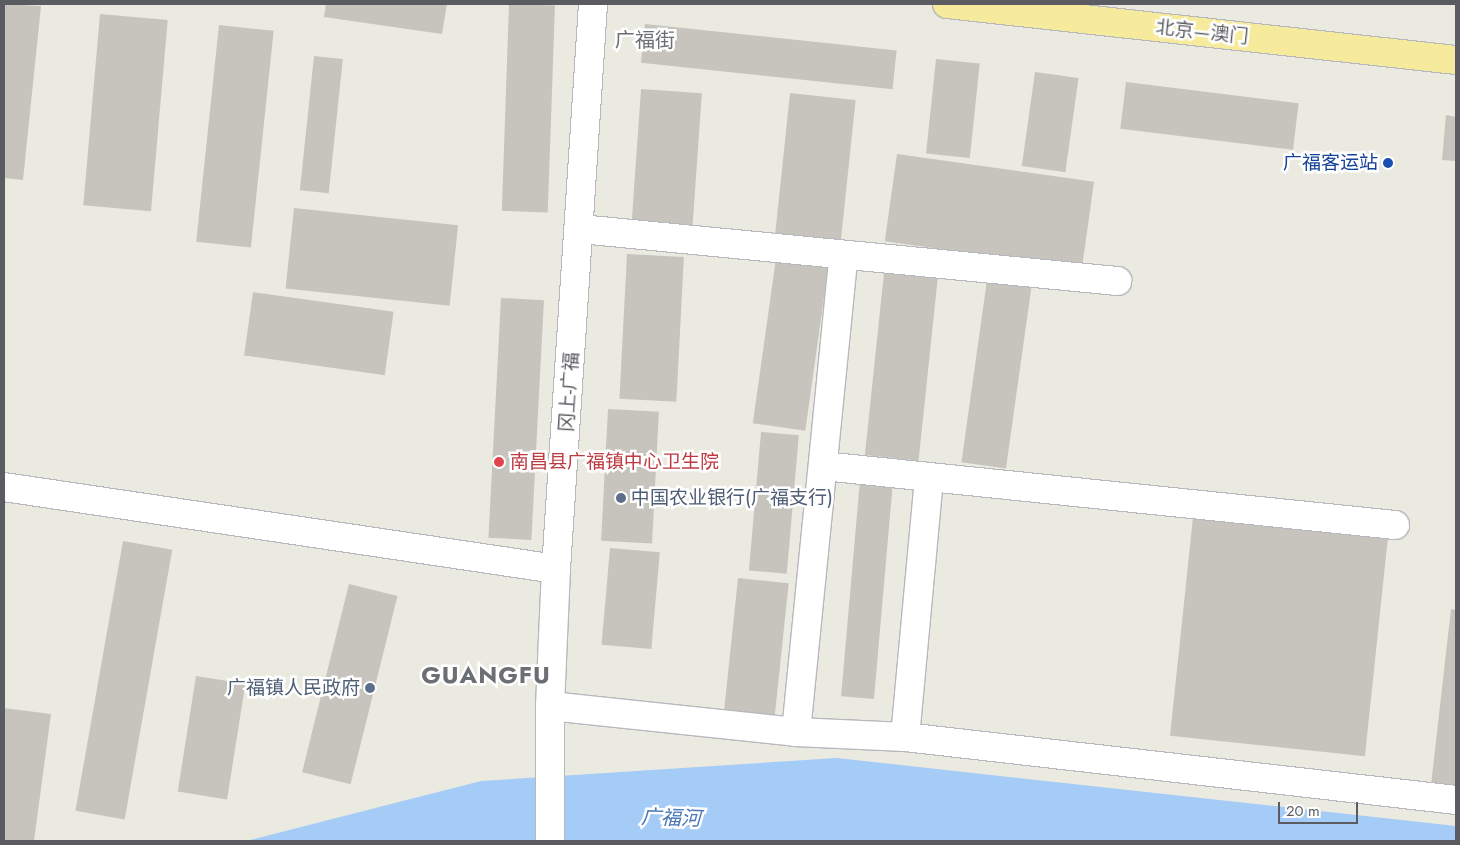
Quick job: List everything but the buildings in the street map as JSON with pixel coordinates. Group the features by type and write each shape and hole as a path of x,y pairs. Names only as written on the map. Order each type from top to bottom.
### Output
{"highway":[{"name":"北京—澳门","path":"947,4 1456,60"}],"street":[{"name":"冈上-广福","path":"550,841 550,706 556,569 580,229 593,4"},
{"path":"580,229 1117,281"},
{"path":"796,732 844,255"},
{"path":"823,466 1395,525"},
{"path":"904,737 929,477"},
{"path":"4,487 556,569"},
{"path":"550,706 796,732 904,737 1456,800"}],"water":[{"name":"广福河","path":"837,758 1456,826 1456,841 246,841 481,781"}],"place":[{"name":"广福客运站","path":"1388,163"},
{"name":"南昌县广福镇中心卫生院","path":"499,462"},
{"name":"中国农业银行(广福支行)","path":"621,498"},
{"name":"广福镇人民政府","path":"370,688"}],"district":[{"name":"广福街","path":"645,40"},
{"name":"GUANGFU","path":"486,675"}]}
